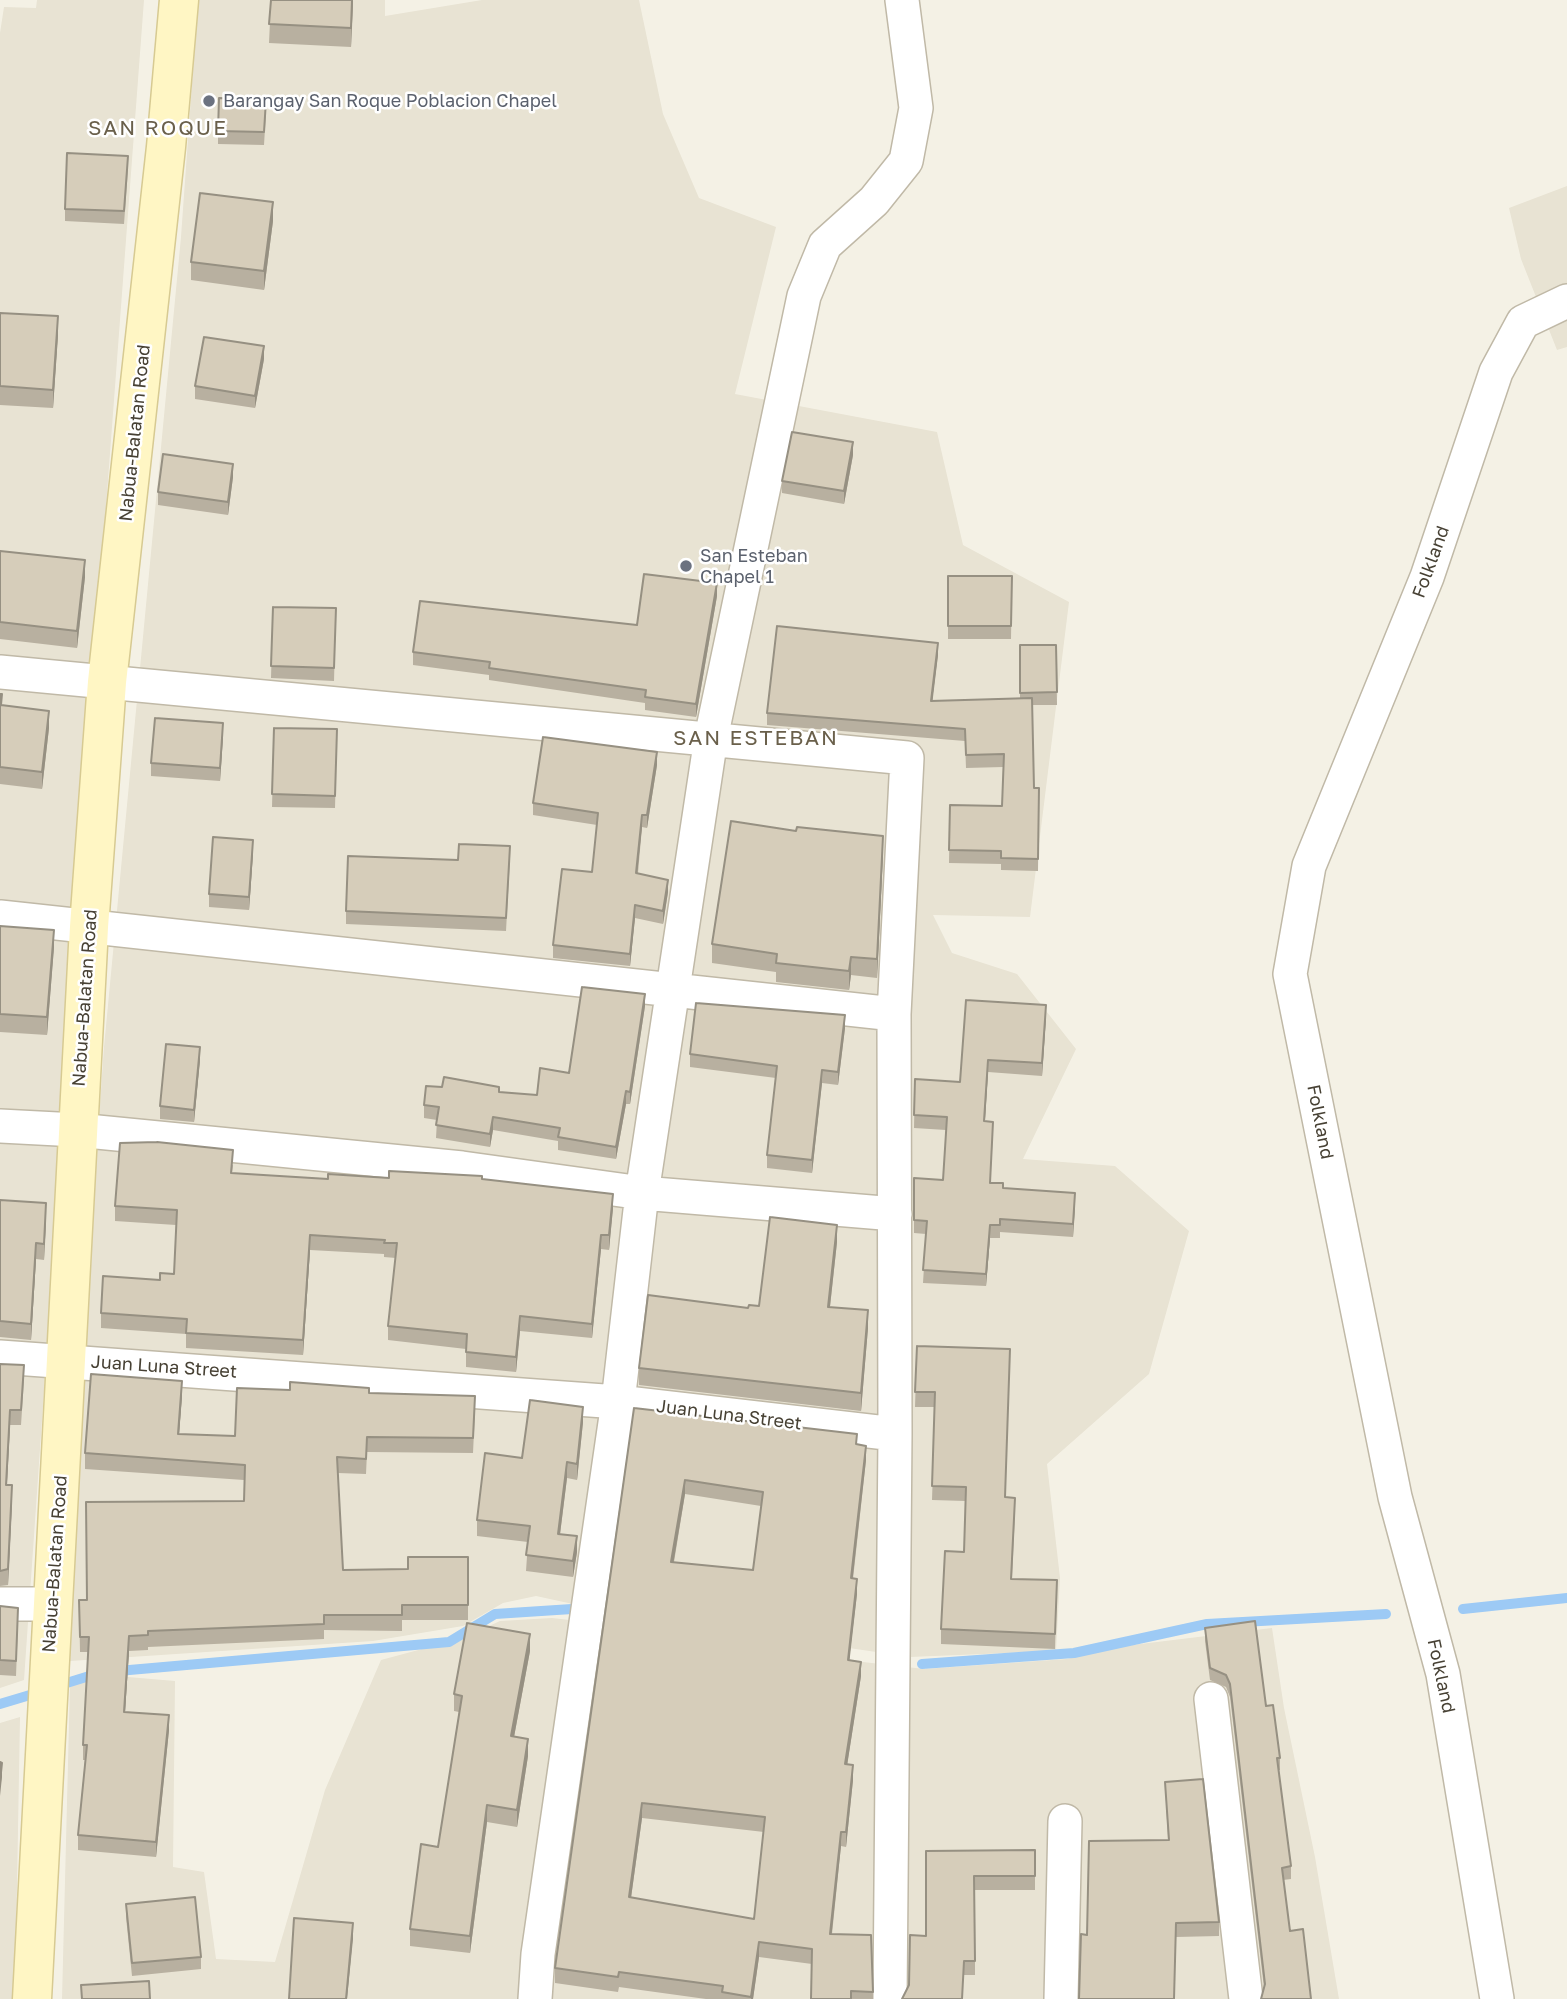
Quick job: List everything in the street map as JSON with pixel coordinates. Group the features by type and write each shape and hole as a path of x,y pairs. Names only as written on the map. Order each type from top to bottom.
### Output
{"main road":[{"name":"Nabua-Balatan Road","path":"32,1999 51,1604 68,1360 77,1130 107,682 165,160 180,0"}],"street":[{"path":"535,1999 540,1941 618,1402 642,1193 711,738 804,296 825,245 874,201 906,161 916,108 902,0"},
{"name":"Folkland","path":"1497,1999 1443,1674 1395,1497 1290,974 1309,866 1427,577 1496,372 1523,322 1567,301"},
{"path":"0,672 907,758 894,1014 895,1434 890,1999"},
{"path":"0,917 894,1014"},
{"path":"0,1126 77,1130 462,1168 642,1193 895,1214"},
{"name":"Juan Luna Street","path":"0,1357 618,1402 895,1434"},
{"path":"0,1604 51,1604"},
{"path":"1210,1699 1246,1999"},
{"path":"1061,1999 1065,1821"}],"shaded area":[{"path":"37,0 144,0 96,640 24,1680 0,1688 0,33 4,7 36,8"},
{"path":"198,0 385,0 385,16 482,0 639,0 663,114 699,198 776,227 735,394 937,432 963,545 1069,602 1030,917 933,915 952,953 1017,974 1076,1049 1023,1159 1115,1166 1189,1231 1149,1374 1047,1464 1060,1578 1056,1651 910,1657 619,1614 536,1596 503,1603 463,1626 373,1641 70,1661 74,1479 104,1047 181,237"},
{"path":"1567,186 1567,347 1557,350 1521,259 1509,208"},
{"path":"552,1618 694,1634 837,1659 924,1669 1067,1659 1124,1646 1272,1628 1284,1708 1315,1857 1339,1999 62,1999 70,1684 86,1677 116,1676 175,1681 173,1867 204,1872 216,1959 275,1962 325,1790 381,1660 463,1638 500,1621"},
{"path":"20,1717 15,1999 0,1999 0,1723"}],"building":[{"path":"271,0 352,0 351,28 269,24"},
{"path":"219,98 266,100 264,132 218,131"},
{"path":"67,153 128,156 124,211 65,209"},
{"path":"200,193 273,202 264,271 191,262"},
{"path":"0,313 58,316 53,390 0,386"},
{"path":"204,337 264,346 255,396 195,386"},
{"path":"792,432 853,442 844,491 782,481"},
{"path":"163,454 233,464 228,502 158,492"},
{"path":"0,551 85,560 77,631 0,622"},
{"path":"644,574 717,583 696,704 645,697 646,690 489,668 490,662 413,652 420,601 637,625"},
{"path":"948,576 1012,576 1011,626 948,626"},
{"path":"273,607 336,608 334,668 271,666"},
{"path":"777,626 938,643 931,701 1032,698 1034,788 1039,788 1038,859 1001,858 1001,851 949,850 950,805 1002,806 1004,754 966,755 965,729 767,713"},
{"path":"1020,645 1056,645 1057,692 1020,693"},
{"path":"0,694 1,705 49,711 42,772 0,767"},
{"path":"155,718 223,723 220,768 151,763"},
{"path":"274,728 337,729 335,796 272,794"},
{"path":"543,737 657,752 647,815 642,815 636,873 668,880 663,911 635,905 630,954 553,945 562,869 592,872 598,813 533,803"},
{"path":"731,821 796,831 797,827 883,836 877,959 851,957 849,971 776,963 777,954 712,944"},
{"path":"213,837 253,840 249,897 209,894"},
{"path":"459,844 510,846 506,918 346,911 348,856 458,860"},
{"path":"0,926 54,930 47,1017 0,1014"},
{"path":"582,987 645,994 630,1092 626,1091 616,1147 558,1137 560,1128 493,1117 490,1134 436,1125 439,1107 424,1105 426,1086 442,1087 444,1077 499,1087 499,1092 537,1095 540,1068 569,1073"},
{"path":"966,1000 1046,1005 1042,1063 988,1060 984,1121 993,1122 990,1183 1003,1183 1003,1188 1075,1193 1073,1224 1000,1219 1000,1225 990,1225 986,1274 923,1270 927,1221 914,1220 914,1178 943,1180 947,1117 914,1115 915,1079 960,1082"},
{"path":"696,1003 845,1015 838,1072 822,1070 812,1160 767,1155 777,1066 690,1054"},
{"path":"166,1044 200,1047 194,1110 160,1106"},
{"path":"157,1142 233,1150 231,1173 328,1179 328,1174 389,1178 389,1171 482,1176 482,1179 613,1194 609,1235 601,1235 592,1324 520,1316 516,1357 466,1352 467,1334 388,1326 397,1243 310,1235 303,1340 186,1333 187,1319 101,1313 103,1276 160,1280 160,1273 174,1274 177,1210 115,1206 120,1143"},
{"path":"0,1200 46,1203 44,1244 36,1243 31,1324 0,1321"},
{"path":"770,1217 837,1225 828,1307 868,1310 861,1393 639,1368 648,1295 748,1308 749,1305 759,1306"},
{"path":"917,1346 1010,1349 1005,1497 1015,1498 1011,1579 1057,1580 1055,1634 941,1629 945,1551 964,1552 966,1487 932,1486 935,1392 915,1392"},
{"path":"0,1364 24,1365 21,1410 10,1410 6,1485 12,1485 8,1569 0,1571"},
{"path":"91,1374 182,1381 178,1434 235,1436 237,1388 290,1390 290,1382 369,1388 369,1393 475,1396 473,1438 367,1437 366,1459 337,1457 343,1570 408,1569 408,1557 468,1557 468,1605 402,1605 402,1615 324,1615 324,1624 148,1631 148,1635 129,1636 124,1712 169,1715 156,1842 78,1835 87,1745 83,1745 89,1637 80,1637 79,1600 87,1600 86,1502 244,1501 245,1465 85,1453"},
{"path":"530,1400 583,1407 577,1464 567,1462 558,1534 577,1536 573,1561 526,1555 530,1526 477,1520 485,1453 522,1458"},
{"path":"634,1408 857,1434 856,1444 866,1446 851,1578 857,1579 848,1660 861,1662 845,1764 853,1765 846,1832 841,1832 830,1934 871,1935 873,1992 851,1991 851,1999 811,1999 812,1949 759,1942 751,1997 722,1992 723,1986 619,1972 618,1977 555,1968","holes":["685,1480 763,1492 753,1570 671,1562","642,1803 765,1817 754,1919 629,1897"]},
{"path":"0,1606 18,1608 16,1661 0,1660"},
{"path":"1255,1621 1266,1706 1273,1705 1280,1758 1277,1758 1291,1866 1282,1868 1290,1931 1303,1929 1311,1999 1261,1999 1265,1984 1230,1684 1226,1675 1210,1668 1205,1628"},
{"path":"467,1623 530,1634 511,1736 528,1739 517,1810 487,1805 470,1936 410,1929 421,1844 438,1847 462,1696 454,1694"},
{"path":"1203,1779 1219,1922 1176,1923 1174,1999 1079,1999 1081,1934 1087,1935 1089,1841 1169,1840 1165,1782"},
{"path":"1035,1850 1035,1876 974,1876 975,1961 964,1961 962,1999 902,1999 909,1985 910,1935 926,1936 926,1851"},
{"path":"195,1897 201,1957 132,1963 126,1904"},
{"path":"294,1918 353,1923 346,1999 289,1999"},
{"path":"149,1981 150,1999 82,1999 81,1985"}],"waterway":[{"path":"1463,1609 1567,1598"},
{"path":"118,1671 449,1642 495,1614 572,1609"},
{"path":"922,1664 1074,1653 1207,1624 1386,1614"},
{"path":"57,1686 99,1673"},
{"path":"0,1704 40,1692"}],"place":[{"name":"Barangay San Roque Poblacion Chapel","path":"209,101"},
{"name":"San Esteban Chapel 1","path":"686,566"}],"district":[{"name":"SAN ROQUE","path":"158,128"},
{"name":"SAN ESTEBAN","path":"756,738"}]}
